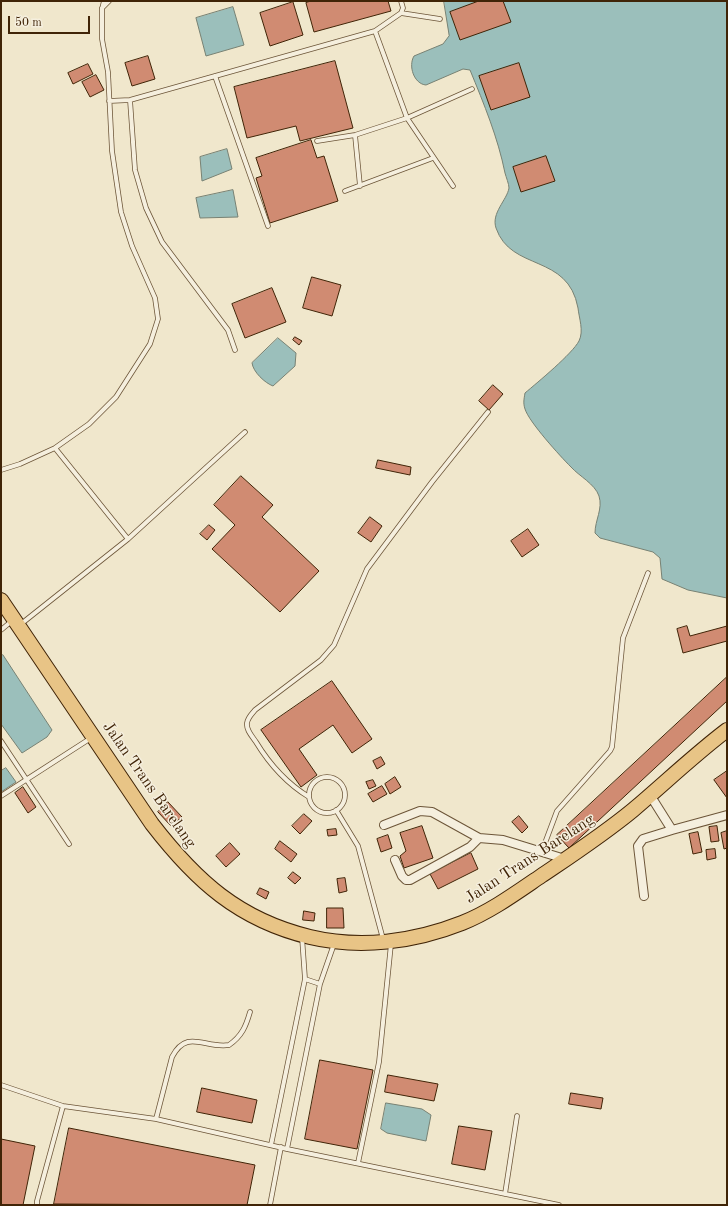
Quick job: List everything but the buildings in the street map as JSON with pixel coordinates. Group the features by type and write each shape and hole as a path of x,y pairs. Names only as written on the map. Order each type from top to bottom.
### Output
{"highway":[{"name":"Jalan Trans Barelang","path":"1,600 152,824 175,853 202,882 231,904 249,915 274,926 302,935 334,942 387,941 430,933 462,923 513,895 610,828 650,795 700,750 727,730"}],"street":[{"path":"650,795 672,830"},
{"path":"384,825 420,811 432,812 479,838 503,840 566,859"},
{"path":"644,896 638,846 643,840 672,830 727,815"},
{"path":"395,860 402,876 406,880 410,880 470,847 479,838"}],"lane":[{"path":"1,470 20,464 55,448 89,424 116,397 150,344 158,319 155,298 132,246 121,212 112,151 108,72 102,39 102,8 104,1"},
{"path":"102,8 109,1"},
{"path":"109,101 130,100 375,31 401,13 403,8 402,1"},
{"path":"401,13 440,19"},
{"path":"375,31 407,118 433,158 454,186"},
{"path":"215,76 268,226"},
{"path":"317,141 355,135 407,118 472,88"},
{"path":"130,100 135,170 146,208 162,242 228,330 235,350"},
{"path":"355,135 360,186"},
{"path":"345,191 433,158"},
{"path":"309,797 312,785 321,778 332,778 341,785 344,795 340,806 336,810 324,813 314,808 309,797 285,780 268,761 248,731 247,724 249,717 255,710 321,660 334,645 370,565 432,482 488,412"},
{"path":"1,630 17,622 128,539 245,432"},
{"path":"55,448 128,539"},
{"path":"542,851 558,811 610,752 612,747 623,638 648,573"},
{"path":"1,796 94,736"},
{"path":"1,741 68,844"},
{"path":"336,810 358,846 387,941 390,964 379,1062 358,1164"},
{"path":"271,1145 305,979 302,935"},
{"path":"287,1149 320,984 334,942"},
{"path":"305,979 320,984"},
{"path":"156,1119 172,1057 177,1048 188,1041 229,1045 240,1036 245,1029 250,1012"},
{"path":"1,1085 63,1106 156,1119 287,1149 559,1205"},
{"path":"37,1205 63,1106"},
{"path":"505,1194 517,1116"},
{"path":"270,1205 281,1147"}],"water":[{"path":"444,1 727,1 727,598 688,590 662,579 660,558 653,552 600,538 595,533 600,505 597,492 574,470 538,430 525,409 525,393 562,360 579,341 581,329 578,308 572,291 563,278 552,270 514,251 503,242 496,228 495,222 497,212 508,193 509,186 495,134 470,70 463,69 426,85 418,81 413,74 412,60 414,56 443,44 449,36"},
{"path":"233,7 244,45 206,56 196,18"},
{"path":"227,149 232,169 202,181 200,157"},
{"path":"233,190 238,217 200,218 196,198"},
{"path":"278,338 296,353 295,366 273,386 260,377 252,363"},
{"path":"3,655 52,730 47,737 22,753 1,724 1,656"},
{"path":"6,768 16,782 1,792 1,771"},
{"path":"386,1103 422,1109 431,1115 426,1141 387,1133 381,1129"}]}
